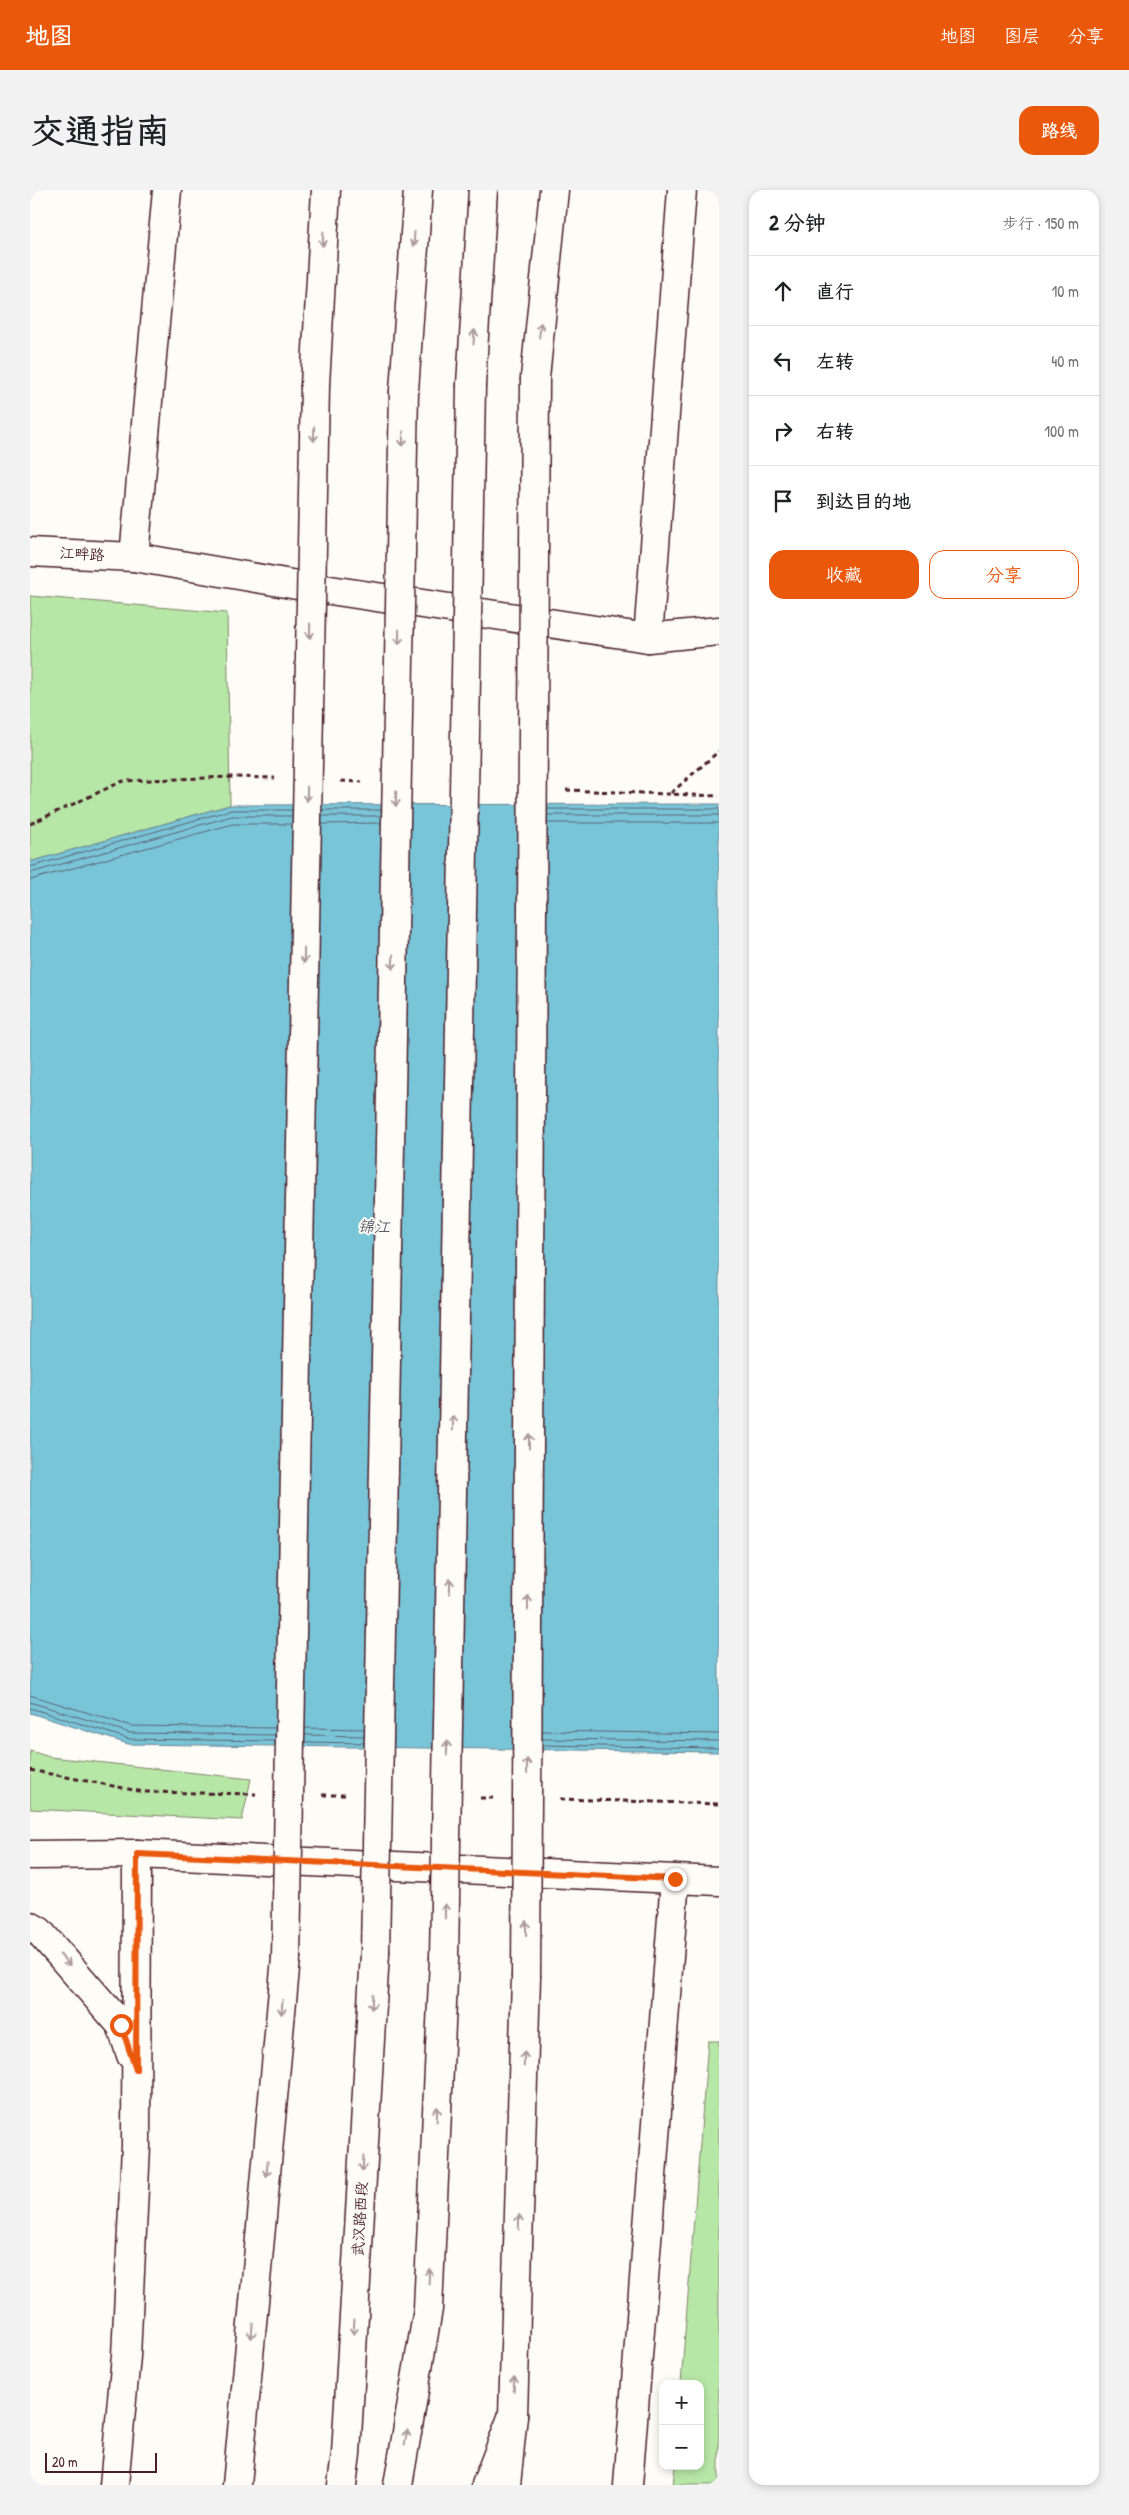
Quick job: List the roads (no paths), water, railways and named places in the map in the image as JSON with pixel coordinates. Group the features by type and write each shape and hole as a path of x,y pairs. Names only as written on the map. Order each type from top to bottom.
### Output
{"main road":[{"path":"134,557 167,190"},
{"path":"237,2485 286,1958 315,385 326,190"},
{"name":"武汉路西段","path":"342,2485 346,2454 375,1954 404,391 418,190"},
{"path":"398,2485 428,2309 444,1959 471,385 483,190"},
{"path":"506,2485 513,2415 526,1977 535,378 554,190"},
{"path":"648,638 682,190"},
{"name":"江畔路","path":"30,552 134,557 297,585 648,638 719,631"},
{"path":"30,1855 137,1854 719,1881"},
{"path":"114,2485 126,2356 136,2146 137,1854"},
{"path":"628,2485 675,1879"},
{"path":"30,1926 39,1931 121,2025 136,2070"},
{"path":"486,2485 513,2415"}],"water":[{"name":"锦江","path":"719,804 719,1752 128,1744 30,1713 30,862 230,805"}]}
